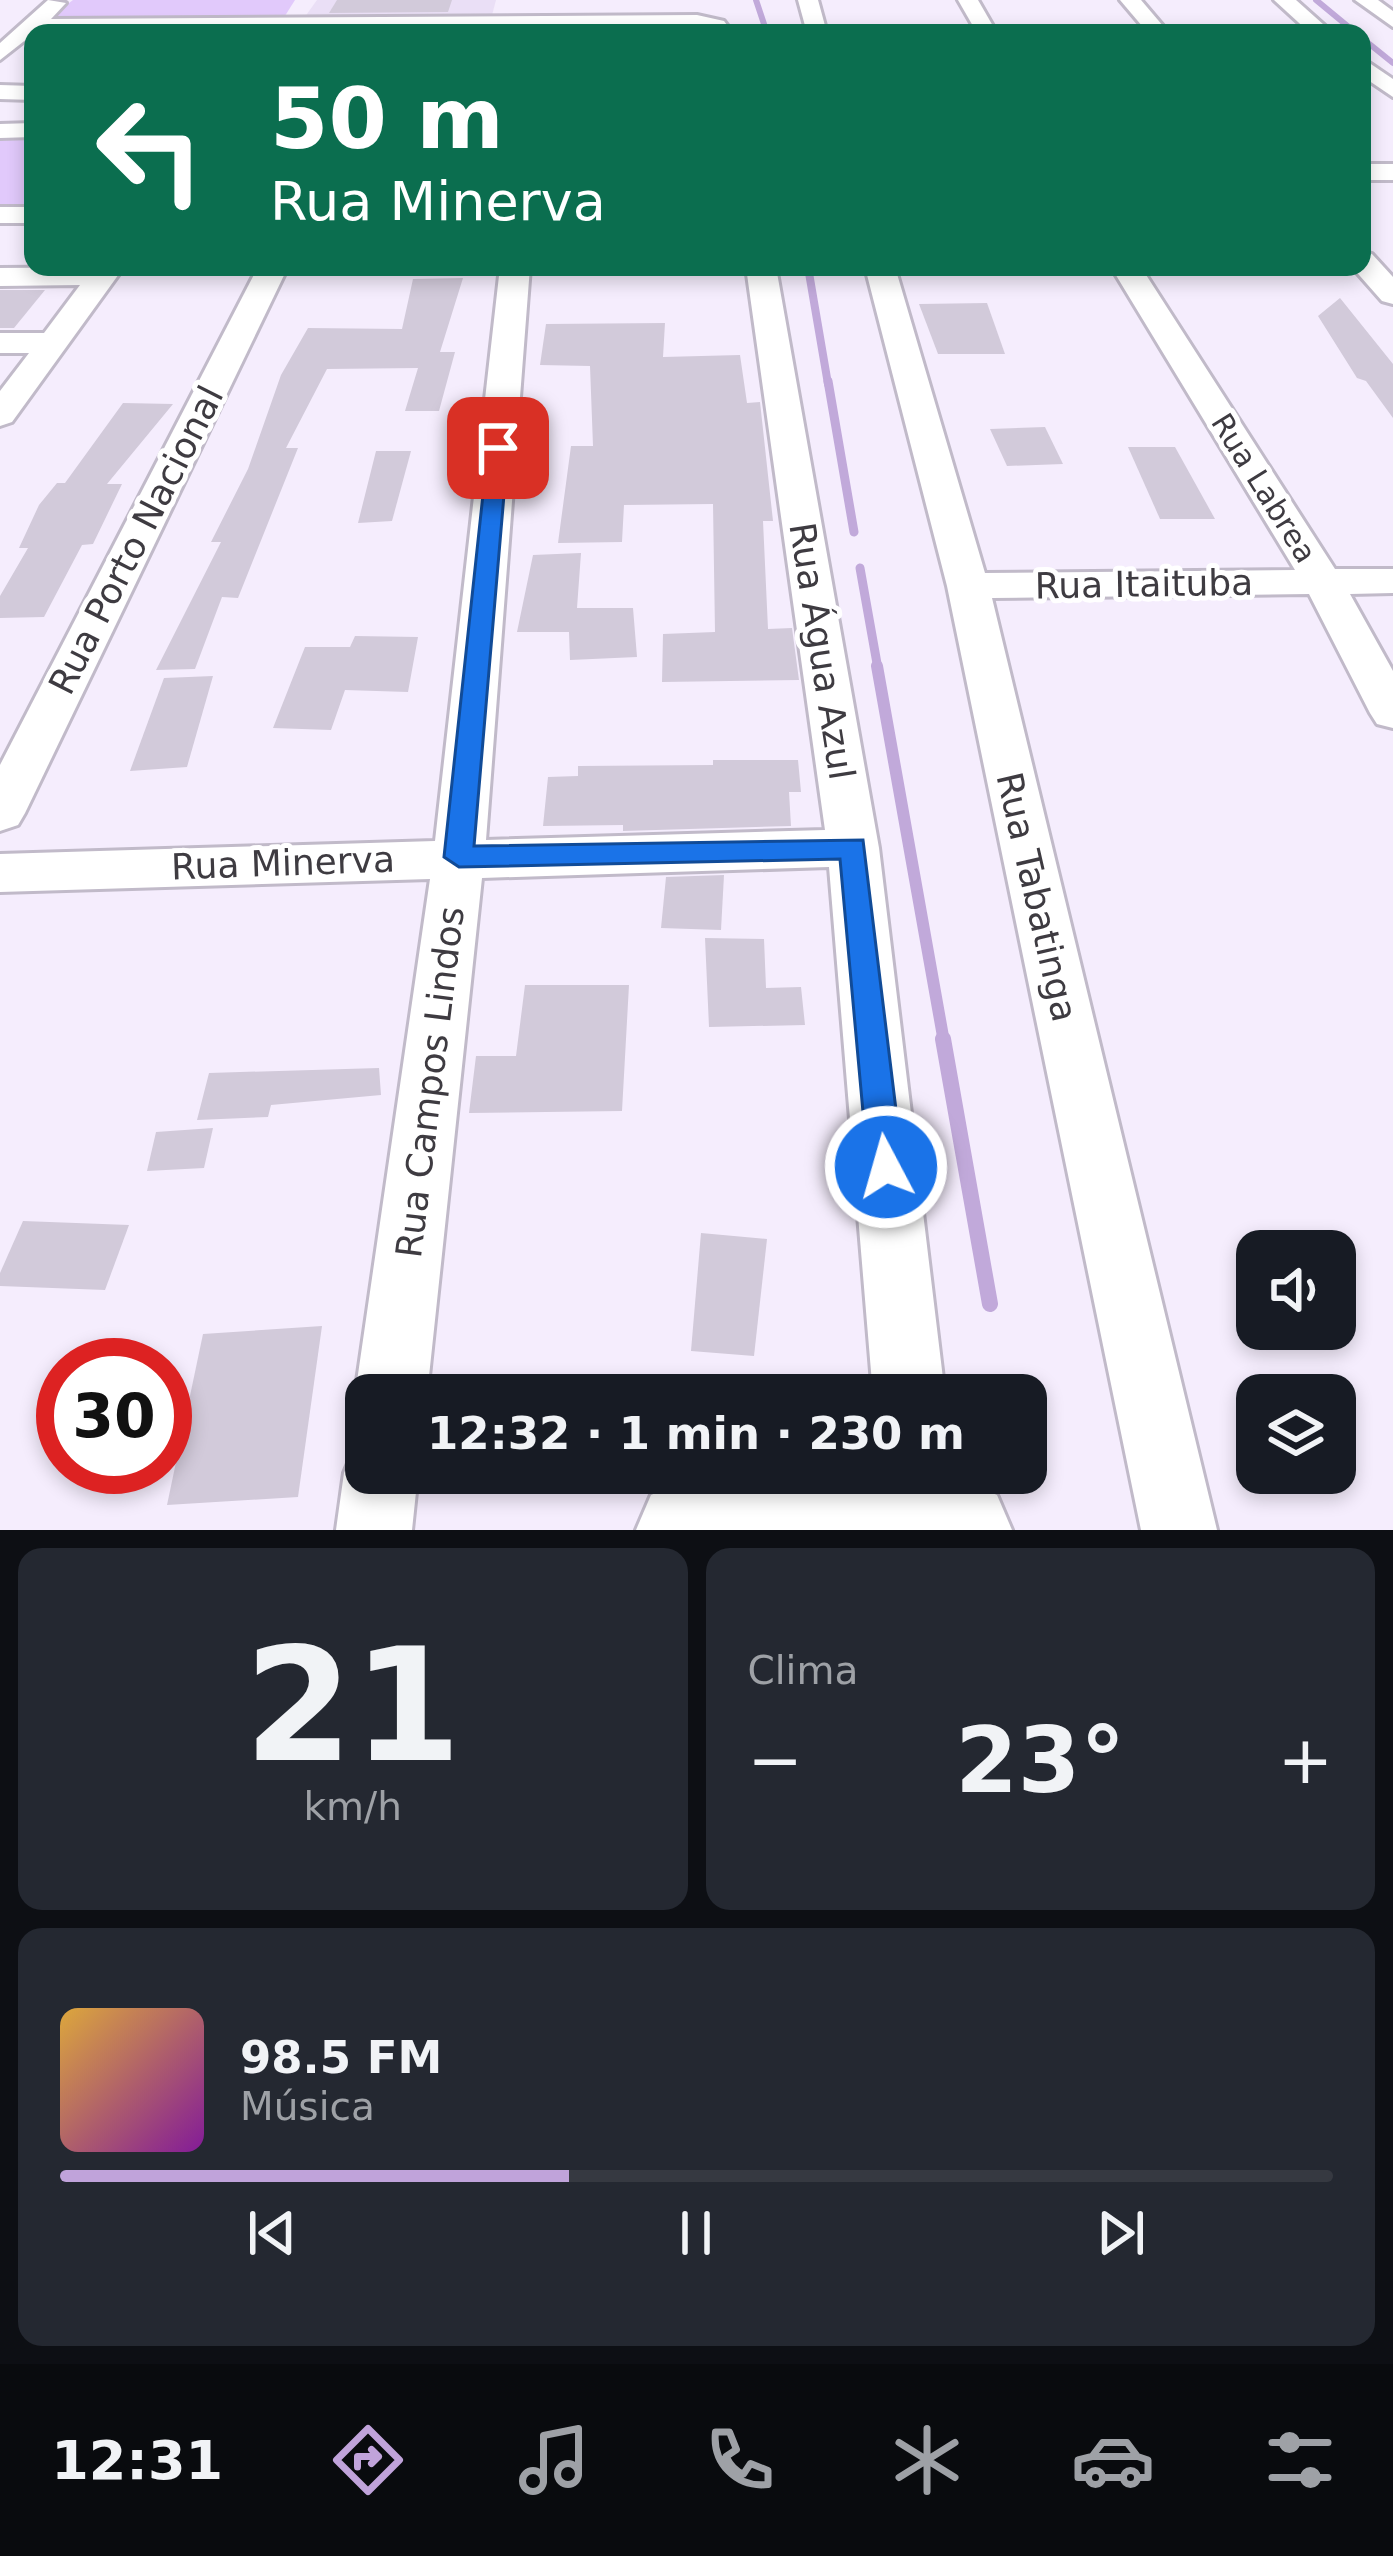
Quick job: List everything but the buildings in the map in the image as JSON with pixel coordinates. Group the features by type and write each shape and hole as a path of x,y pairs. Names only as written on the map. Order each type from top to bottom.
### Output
{"street":[{"path":"33,24 60,0"},
{"path":"1130,0 1151,24"},
{"path":"1284,0 1312,24"},
{"path":"1365,0 1393,21"},
{"path":"0,56 24,33"},
{"path":"1371,270 1393,295"},
{"path":"2,414 102,276"},
{"name":"Rua Porto Nacional","path":"0,813 268,276"},
{"name":"Rua Campos Lindos","path":"394,1374 459,857 514,276"},
{"name":"Rua Água Azul","path":"762,276 853,848 907,1374"},
{"name":"Rua Tabatinga","path":"882,276 968,586 1179,1530"},
{"name":"Rua Labrea","path":"1132,276 1323,582 1393,713"},
{"path":"0,343 56,343"},
{"name":"Rua Itaituba","path":"968,586 1393,580"},
{"name":"Rua Minerva","path":"0,873 853,848"},
{"path":"374,1530 378,1494"},
{"path":"686,1530 931,1515"}],"shaded area":[{"path":"73,0 295,0 283,19 41,24"},
{"path":"317,0 496,0 491,19 302,21"},
{"path":"0,140 24,140 24,211 0,211"}],"waterway":[{"path":"756,0 764,24"},
{"path":"1316,0 1345,24"},
{"path":"1371,45 1393,63"},
{"path":"810,276 828,384"},
{"path":"828,381 854,532"},
{"path":"860,568 878,669"},
{"path":"877,666 944,1042"},
{"path":"943,1039 990,1304"}],"route":[{"path":"498,448 459,857 853,848 886,1167"}]}
